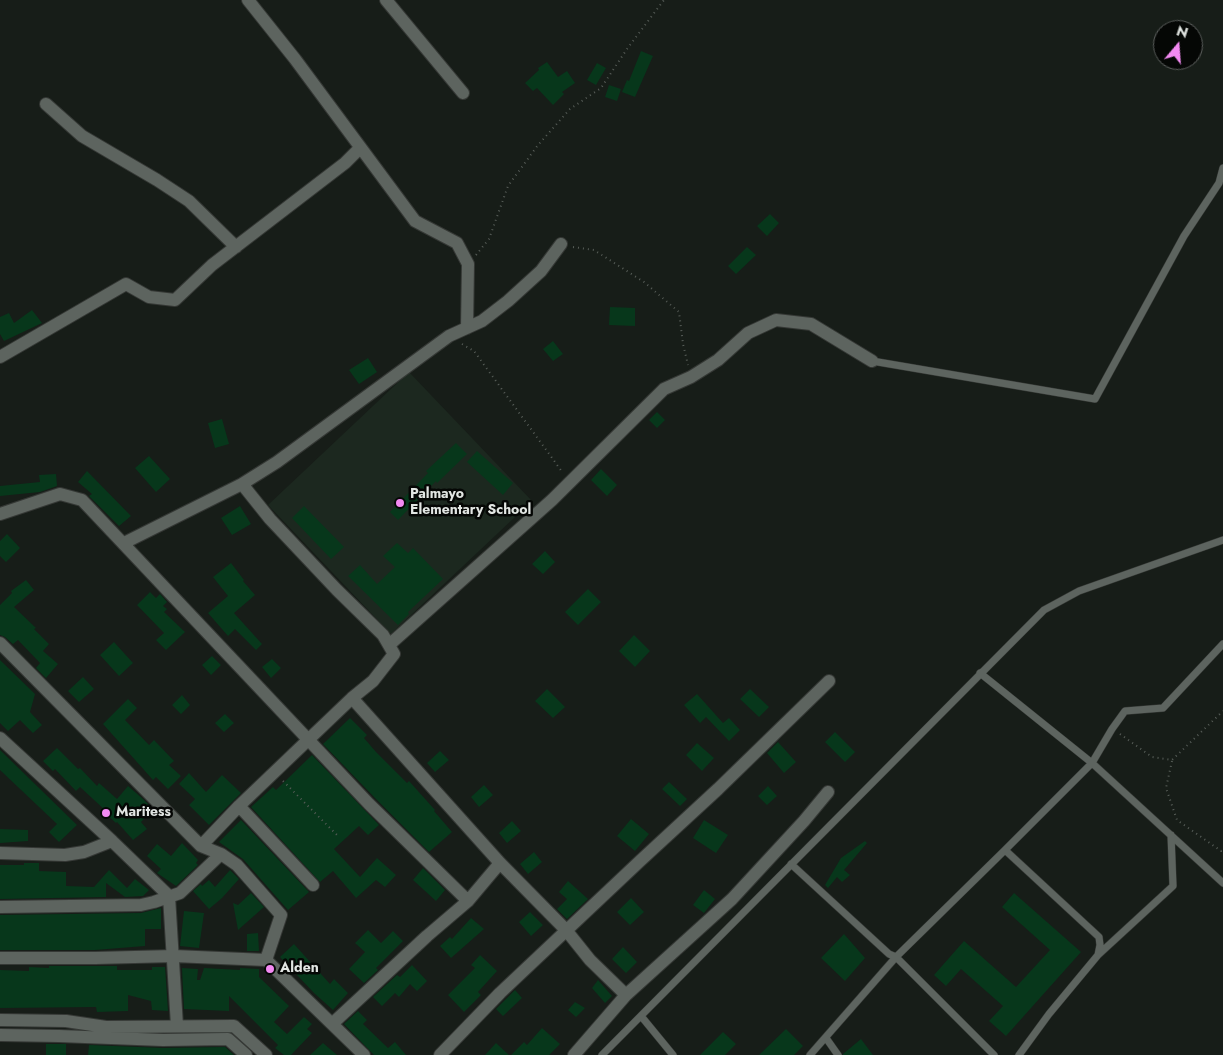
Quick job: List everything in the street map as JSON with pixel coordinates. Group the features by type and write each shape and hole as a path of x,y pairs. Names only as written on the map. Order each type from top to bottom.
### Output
{"street":[{"path":"248,0 296,59 414,221 458,243 468,264 467,328"},
{"path":"386,0 463,93"},
{"path":"46,104 82,136 189,202 236,247"},
{"path":"0,357 126,284 149,297 174,300 212,265 346,163 360,148"},
{"path":"124,543 242,484 277,462 449,336 482,321 508,301 541,271 562,244"},
{"path":"389,646 552,500 664,389 691,377 718,360 748,333 776,320 811,324 872,361"},
{"path":"201,846 239,806 352,698 373,681 394,654 383,635 337,590 270,519 242,484"},
{"path":"0,514 60,494 82,500 308,740 427,862 468,901"},
{"path":"0,643 201,846 221,854 238,865 282,915 266,960"},
{"path":"443,1054 500,993 725,783 829,681"},
{"path":"352,698 500,863 566,930 590,960 626,995"},
{"path":"0,738 169,896 177,1026"},
{"path":"574,1055 626,995 732,899 804,821 828,792"},
{"path":"239,806 313,885"},
{"path":"0,853 65,855 84,852 112,841"},
{"path":"0,907 141,905 180,893 221,854"},
{"path":"332,1024 420,942 468,901 500,863"},
{"path":"0,958 174,956 266,960 364,1055"},
{"path":"0,1020 66,1021 106,1027 234,1026 266,1055"},
{"path":"158,1027 158,1040"},
{"path":"0,1035 158,1040 228,1039 246,1055"}],"lane":[{"path":"872,361 1095,400 1184,236 1219,183 1223,168"},
{"path":"602,1055 1044,610 1079,591 1223,540"},
{"path":"810,1055 896,957 1092,763 1112,729 1125,712 1163,708 1223,644"},
{"path":"980,673 1092,763 1223,883"},
{"path":"1019,1055 1049,1014 1098,955 1173,886 1171,835"},
{"path":"1005,850 1098,937 1100,946 1098,955"},
{"path":"791,864 889,954 896,957 991,1054"},
{"path":"641,1016 673,1055"},
{"path":"826,1038 838,1055"}],"path":[{"path":"468,264 489,240 508,186 538,145 570,109 601,88 627,49 664,0"},
{"path":"562,244 594,250 644,282 679,312 683,344 691,377"},
{"path":"449,336 474,351 570,482"},
{"path":"1223,711 1172,760 1166,788 1177,820 1221,851 1223,850"},
{"path":"1112,729 1152,757 1172,760"},
{"path":"275,772 338,836"}],"shaded area":[{"name":"Palmayo Elementary School","path":"409,372 532,501 391,634 268,505"}],"building":[{"path":"641,51 653,56 635,97 622,92 627,80 629,81"},
{"path":"547,62 558,77 567,71 575,83 562,92 564,94 553,105 537,88 533,91 525,83 539,70 538,68"},
{"path":"597,63 606,68 596,85 587,80"},
{"path":"609,85 621,89 617,101 605,97"},
{"path":"770,214 779,223 767,236 757,226"},
{"path":"747,247 756,255 736,274 728,266"},
{"path":"610,307 635,308 635,326 609,325"},
{"path":"32,310 42,323 4,341 0,334 0,317 9,313 14,323"},
{"path":"553,341 563,354 553,361 543,349"},
{"path":"368,358 377,372 359,384 349,370"},
{"path":"657,412 665,420 657,428 649,420"},
{"path":"222,419 229,444 215,448 208,423"},
{"path":"456,443 467,454 437,483 436,481 398,520 390,512 428,473 426,471"},
{"path":"477,451 513,483 503,495 467,462"},
{"path":"149,456 170,479 156,492 135,468"},
{"path":"601,469 617,485 607,496 591,480"},
{"path":"87,471 131,516 119,526 89,496 92,494 78,482"},
{"path":"56,474 57,486 40,492 0,496 0,486 40,482 39,475"},
{"path":"240,506 251,524 232,535 221,518"},
{"path":"304,506 344,547 331,559 292,518"},
{"path":"7,534 20,548 6,562 0,556 0,541"},
{"path":"397,543 408,553 413,548 443,579 408,612 409,614 398,625 348,576 360,565 377,584 395,567 383,556"},
{"path":"545,551 555,562 543,574 532,564"},
{"path":"231,563 255,595 234,613 262,644 256,650 235,629 228,636 208,613 228,596 213,577"},
{"path":"26,580 34,590 14,607 36,628 34,629 49,644 43,651 58,664 46,678 36,668 40,663 18,640 13,644 0,635 0,605 12,593 11,591"},
{"path":"588,589 601,602 578,625 565,612"},
{"path":"150,592 156,598 160,594 167,602 163,606 167,609 164,612 185,632 166,650 156,640 164,633 137,605"},
{"path":"634,635 650,651 635,667 619,651"},
{"path":"114,642 133,663 119,676 100,655"},
{"path":"212,656 221,665 211,675 202,665"},
{"path":"272,659 281,668 271,678 262,667"},
{"path":"0,660 35,694 30,712 42,725 33,733 20,720 8,731 0,723"},
{"path":"83,677 94,689 79,702 68,691"},
{"path":"547,689 565,707 553,718 535,701"},
{"path":"750,689 769,707 759,717 740,699"},
{"path":"697,694 723,723 729,718 740,730 729,741 706,717 700,723 684,705"},
{"path":"182,695 190,705 181,714 172,705"},
{"path":"128,699 137,708 125,720 149,745 154,740 174,761 169,765 181,776 168,789 156,777 153,780 103,724"},
{"path":"225,714 234,723 224,732 215,723"},
{"path":"350,718 367,735 364,738 376,752 407,783 409,781 452,832 429,852 323,744"},
{"path":"835,732 855,752 845,762 825,742"},
{"path":"778,742 796,762 784,773 767,753"},
{"path":"697,743 714,758 702,771 686,755"},
{"path":"57,748 97,786 99,783 117,799 128,786 143,799 153,809 141,822 147,829 133,840 80,787 76,791 55,769 53,771 43,761"},
{"path":"0,750 77,825 59,842 49,832 57,824 0,770"},
{"path":"440,751 449,760 435,772 427,763"},
{"path":"312,755 379,825 368,835 359,826 334,849 360,877 377,858 396,875 385,887 376,880 356,898 333,871 320,882 251,807 273,787 276,790"},
{"path":"189,773 206,792 222,775 241,793 209,825 189,805 195,799 179,784"},
{"path":"669,782 687,799 680,806 662,789"},
{"path":"484,785 493,795 479,807 471,797"},
{"path":"768,786 777,796 767,805 758,796"},
{"path":"631,819 649,834 635,851 617,836"},
{"path":"241,820 309,892 288,910 243,859 219,842"},
{"path":"704,820 728,835 716,853 693,838"},
{"path":"512,821 521,831 507,843 499,833"},
{"path":"0,829 28,830 28,841 0,843"},
{"path":"865,841 867,843 844,870 850,875 842,882 837,877 828,888 825,885 841,858"},
{"path":"182,843 198,860 196,863 198,865 176,886 157,873 161,869 147,856 157,844 171,856"},
{"path":"534,852 542,862 528,874 520,864"},
{"path":"24,863 39,863 39,871 66,872 66,886 94,887 109,870 127,888 135,879 149,890 143,896 125,897 106,883 106,897 0,899 0,865 24,865"},
{"path":"423,868 445,890 436,901 413,880"},
{"path":"230,870 239,879 209,909 193,891 209,880 215,887"},
{"path":"568,881 588,899 567,919 557,909 567,899 559,892"},
{"path":"704,890 715,899 704,913 693,905"},
{"path":"251,893 264,907 238,930 233,903 238,905"},
{"path":"1014,893 1081,952 1006,1036 989,1021 1003,1006 961,969 946,986 934,975 964,941 1016,987 1050,950 1002,907"},
{"path":"631,898 644,912 630,925 617,912"},
{"path":"161,908 161,929 145,929 145,946 95,950 0,950 0,915 141,913"},
{"path":"184,911 204,913 199,948 180,946"},
{"path":"530,912 543,925 531,936 519,922"},
{"path":"471,918 484,929 451,958 440,946 450,937 452,939"},
{"path":"368,930 381,943 393,931 403,941 364,983 349,969 365,952 355,943"},
{"path":"258,933 259,951 247,951 247,934"},
{"path":"844,934 865,958 845,981 821,958"},
{"path":"294,944 330,984 334,979 348,993 333,1010 280,957"},
{"path":"623,947 637,962 626,973 612,959"},
{"path":"480,955 497,971 478,992 481,995 464,1012 448,995 475,968 471,965"},
{"path":"412,965 427,981 417,991 410,984 399,997 395,993 382,1006 373,997 397,975 400,977"},
{"path":"49,966 117,966 117,970 152,970 152,967 165,967 168,1011 152,1010 151,1001 128,995 128,1011 97,1012 96,1007 0,1008 0,970 29,971 29,967 49,968"},
{"path":"182,968 198,969 197,980 200,980 204,968 259,969 259,977 289,1006 274,1022 287,1034 304,1017 312,1024 307,1029 312,1033 291,1055 284,1055 275,1048 278,1045 229,996 229,1011 184,1009"},
{"path":"598,980 612,996 605,1003 592,988"},
{"path":"515,990 522,998 503,1016 496,1009"},
{"path":"575,1002 585,1008 576,1017 568,1010"},
{"path":"358,1011 367,1020 363,1024 388,1048 395,1042 406,1055 374,1055 344,1024"},
{"path":"542,1028 560,1044 549,1055 511,1055 524,1042 527,1045"},
{"path":"786,1029 803,1046 794,1055 759,1055"},
{"path":"723,1032 736,1044 725,1055 700,1055"},
{"path":"861,1039 873,1055 843,1055 843,1054"},
{"path":"323,1043 337,1055 310,1055"},
{"path":"496,1043 509,1055 485,1055"},
{"path":"46,1044 66,1044 66,1055 46,1055"},
{"path":"89,1045 163,1048 225,1047 234,1055 88,1055"}],"place":[{"name":"Palmayo Elementary School","path":"400,503"},
{"name":"Maritess","path":"106,813"},
{"name":"Alden","path":"270,969"}]}
